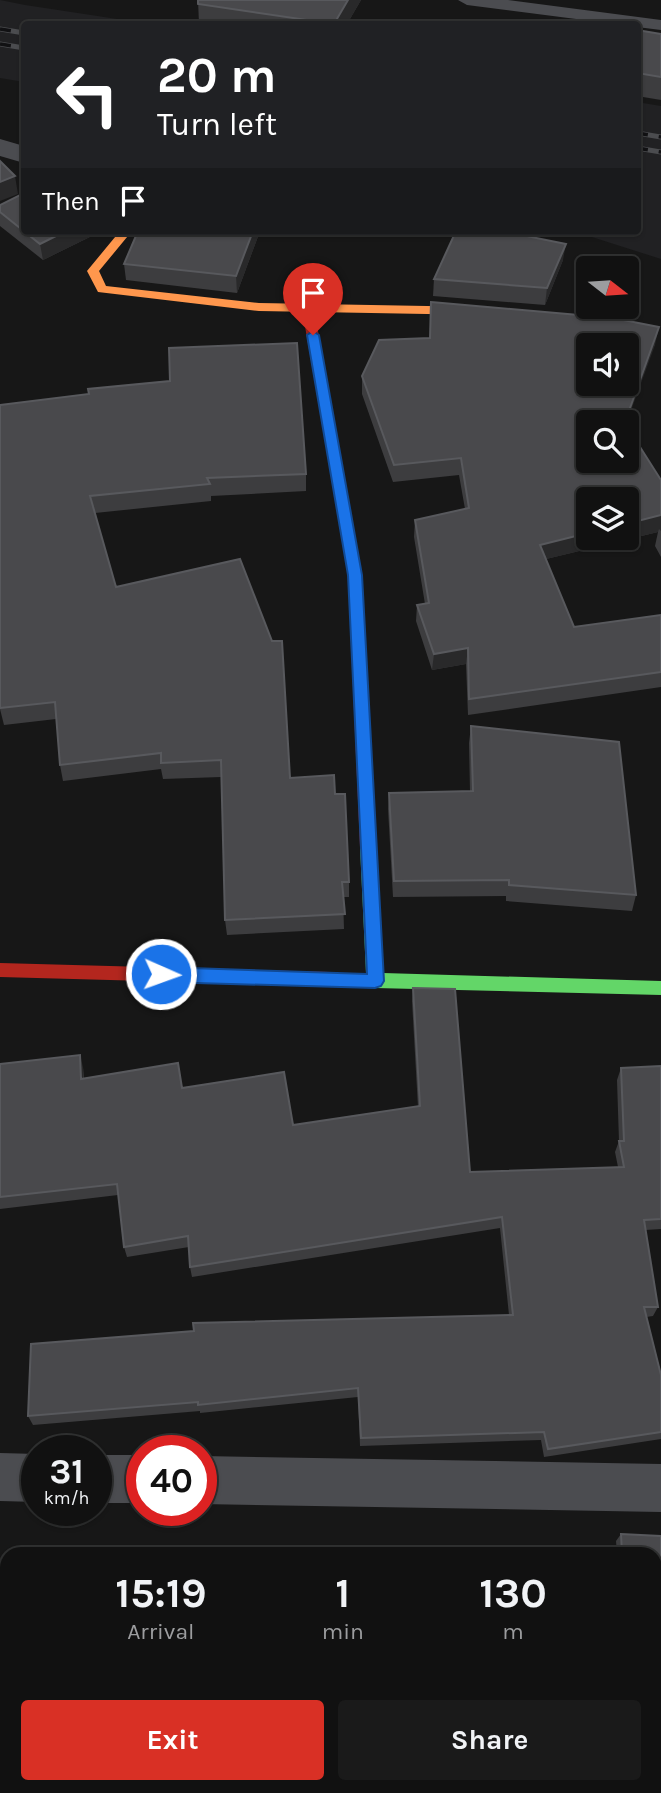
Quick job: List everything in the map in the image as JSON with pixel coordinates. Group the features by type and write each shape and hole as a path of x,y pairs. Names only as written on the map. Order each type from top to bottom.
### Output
{"street":[{"path":"0,147 21,154"},
{"path":"123,235 93,271 102,289 191,301 308,309 449,307 503,313"},
{"path":"308,309 355,575 375,981"},
{"path":"0,969 661,988"},
{"path":"0,1477 21,1478"},
{"path":"217,1480 661,1488"}],"lane":[{"path":"467,0 630,21"},
{"path":"641,22 661,25"}],"shaded area":[{"path":"0,0 130,21 21,21 21,82 0,78"},
{"path":"641,103 661,106 661,259 586,235 641,235"}],"building":[{"path":"198,0 348,0 336,21 314,21 198,4"},
{"path":"641,31 661,34 661,77 641,74"},
{"path":"0,161 15,176 0,182"},
{"path":"21,194 21,229 0,212 0,205"},
{"path":"29,235 58,235 40,244"},
{"path":"136,235 251,235 236,276 124,264"},
{"path":"454,235 522,235 566,244 547,288 434,279"},
{"path":"431,302 576,315 576,319 618,319 659,327 639,383 639,333 576,333 576,396 634,396 629,410 576,410 576,473 639,473 639,445 661,480 661,515 639,521 639,487 576,487 576,536 540,545 574,627 661,615 661,672 469,699 468,648 434,654 417,605 429,603 415,520 469,508 461,458 394,465 362,376 379,340 430,338"},
{"path":"297,343 306,474 207,478 210,484 90,496 116,587 240,559 272,641 282,641 290,778 334,775 335,794 345,794 349,882 342,882 345,914 225,920 221,760 161,763 161,753 60,765 55,702 0,708 0,405 89,394 88,389 170,381 169,348"},
{"path":"471,726 619,742 636,895 509,885 509,880 394,881 389,793 473,791"},
{"path":"413,988 455,989 470,1172 624,1167 619,1141 624,1141 621,1068 661,1066 661,1219 644,1220 658,1307 644,1307 661,1375 661,1432 548,1449 544,1432 361,1438 358,1388 198,1405 198,1402 28,1416 31,1344 194,1331 193,1323 513,1315 502,1217 190,1267 188,1236 124,1247 117,1184 0,1197 0,1064 80,1055 81,1079 178,1063 182,1088 284,1072 293,1125 420,1106"},
{"path":"621,1534 661,1536 661,1547 622,1547"}],"railway":[{"path":"0,29 21,32"},
{"path":"0,44 21,48"},
{"path":"641,134 661,137"},
{"path":"641,149 661,152"}],"traffic: fast":[{"path":"368,847 375,981"},
{"path":"331,979 661,988"}],"traffic: slow":[{"path":"123,235 93,271 102,289 259,307 483,311"}],"traffic: jam":[{"path":"308,309 355,574 368,847"},
{"path":"0,970 331,979"}],"route":[{"path":"161,974 375,981 355,575 313,335"}]}
